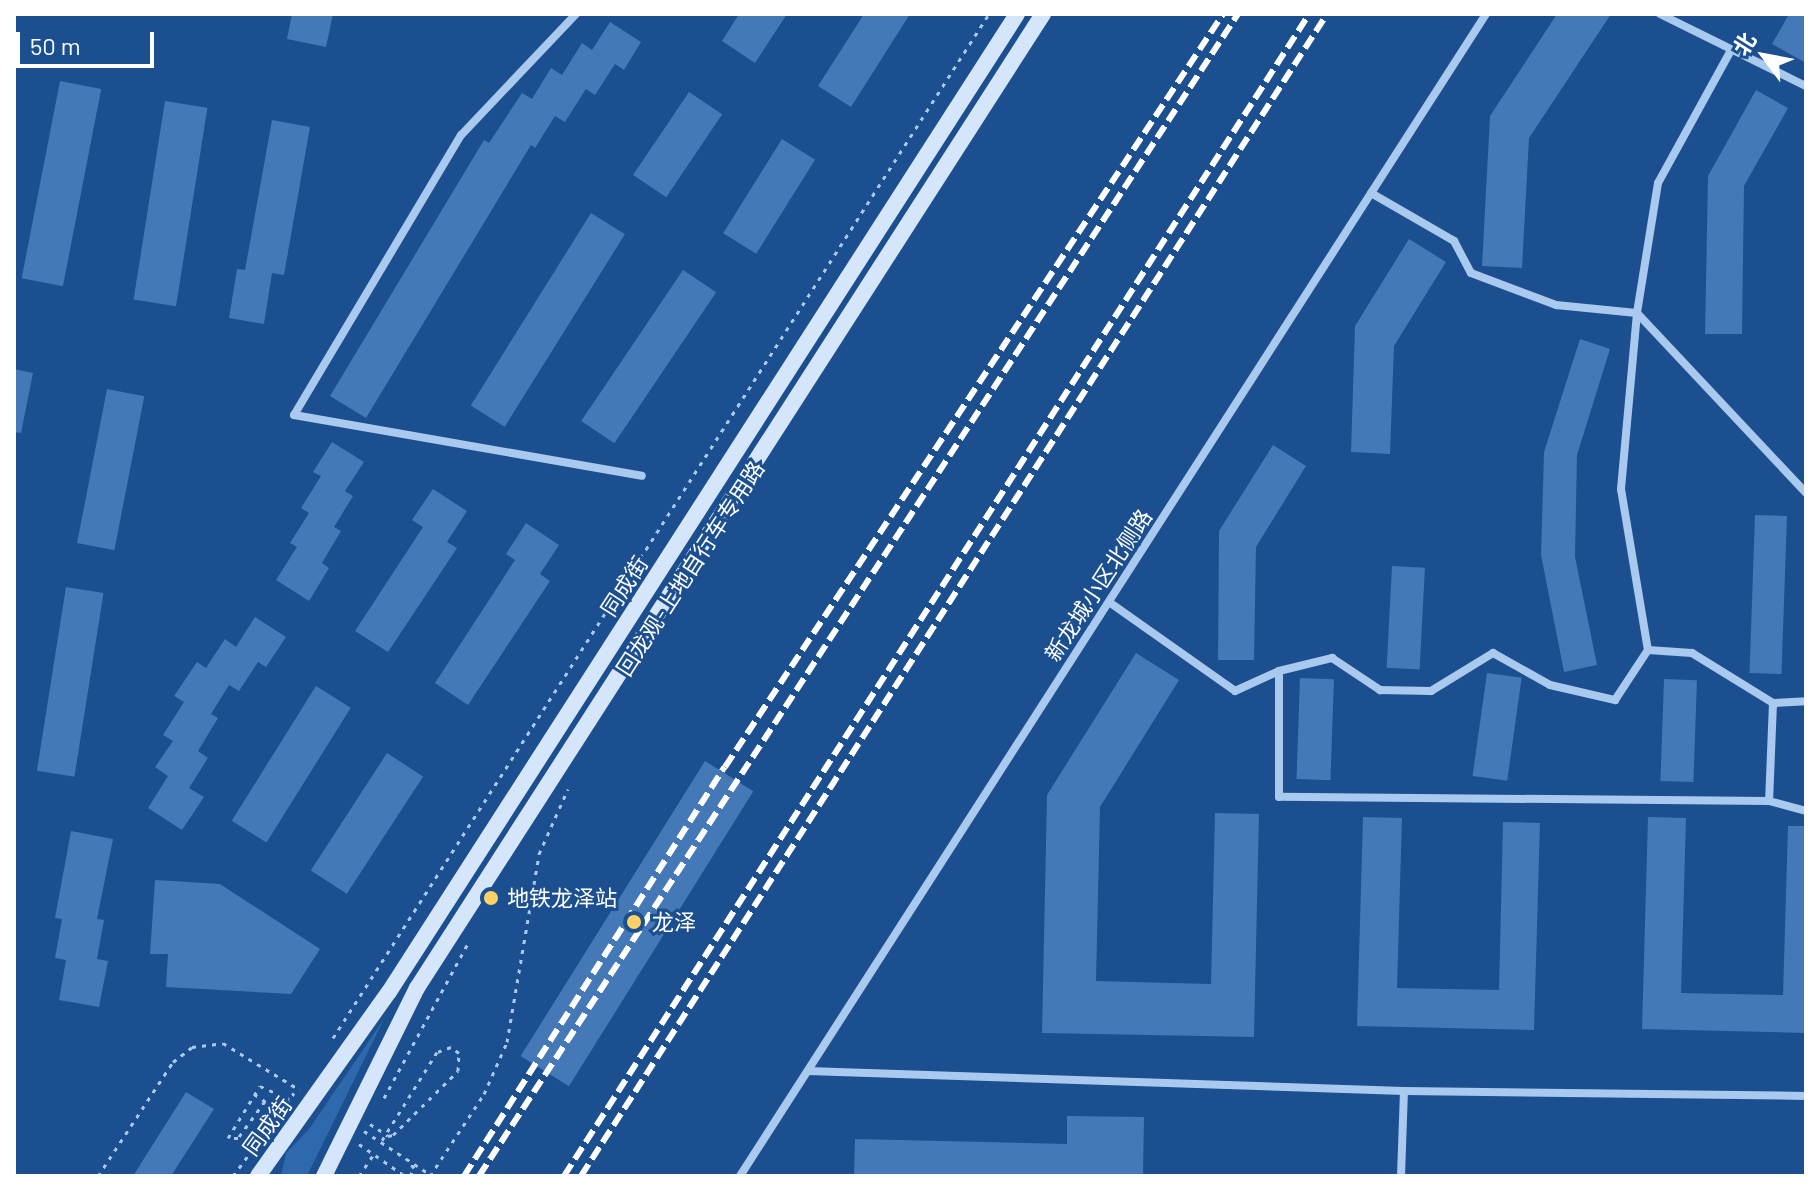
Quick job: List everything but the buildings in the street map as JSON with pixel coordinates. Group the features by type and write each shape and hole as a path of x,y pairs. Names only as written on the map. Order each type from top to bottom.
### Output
{"main road":[{"name":"同成街","path":"260,1176 270,1157 389,992 1017,14"},
{"name":"同成街","path":"324,1176 417,988 1043,14"}],"street":[{"path":"576,14 461,135 294,415 642,476"},
{"name":"新龙城小区北侧路","path":"740,1176 1486,14"},
{"path":"1660,14 1730,52 1806,86"},
{"path":"1109,602 1235,691 1279,671 1332,658 1380,690 1431,691 1493,653 1550,685 1615,700 1648,650 1621,489 1637,313 1658,183 1730,52"},
{"path":"1371,193 1454,241 1471,273 1556,305 1637,313 1806,493"},
{"path":"1648,650 1692,653 1773,703 1806,701"},
{"path":"1279,671 1279,797 1769,801 1806,811"},
{"path":"1769,801 1773,703"},
{"path":"808,1071 1404,1091 1806,1096"},
{"path":"1401,1176 1404,1091"}],"path":[{"path":"326,1049 989,14"},
{"path":"355,1126 431,1175 484,1094 507,1042 539,854 570,783 538,834"},
{"path":"352,1149 473,935"},
{"path":"98,1176 173,1062 192,1047 216,1042 232,1047 304,1092"},
{"path":"369,1123 393,1135 458,1071 457,1050 447,1047 437,1052 381,1142"},
{"path":"233,1176 299,1086"},
{"path":"254,1094 265,1101 260,1108"},
{"path":"372,1139 412,1165 410,1175"},
{"path":"359,1176 374,1154"}],"shaded area":[{"path":"384,1019 307,1176 281,1176 286,1153 309,1129"}],"railway":[{"path":"464,1176 725,767 1223,14"},
{"path":"479,1176 1238,14"},
{"path":"564,1176 1309,14"},
{"path":"581,1176 1327,14"}],"place":[{"name":"地铁龙泽站","path":"491,898"},
{"name":"龙泽","path":"634,922"}]}
